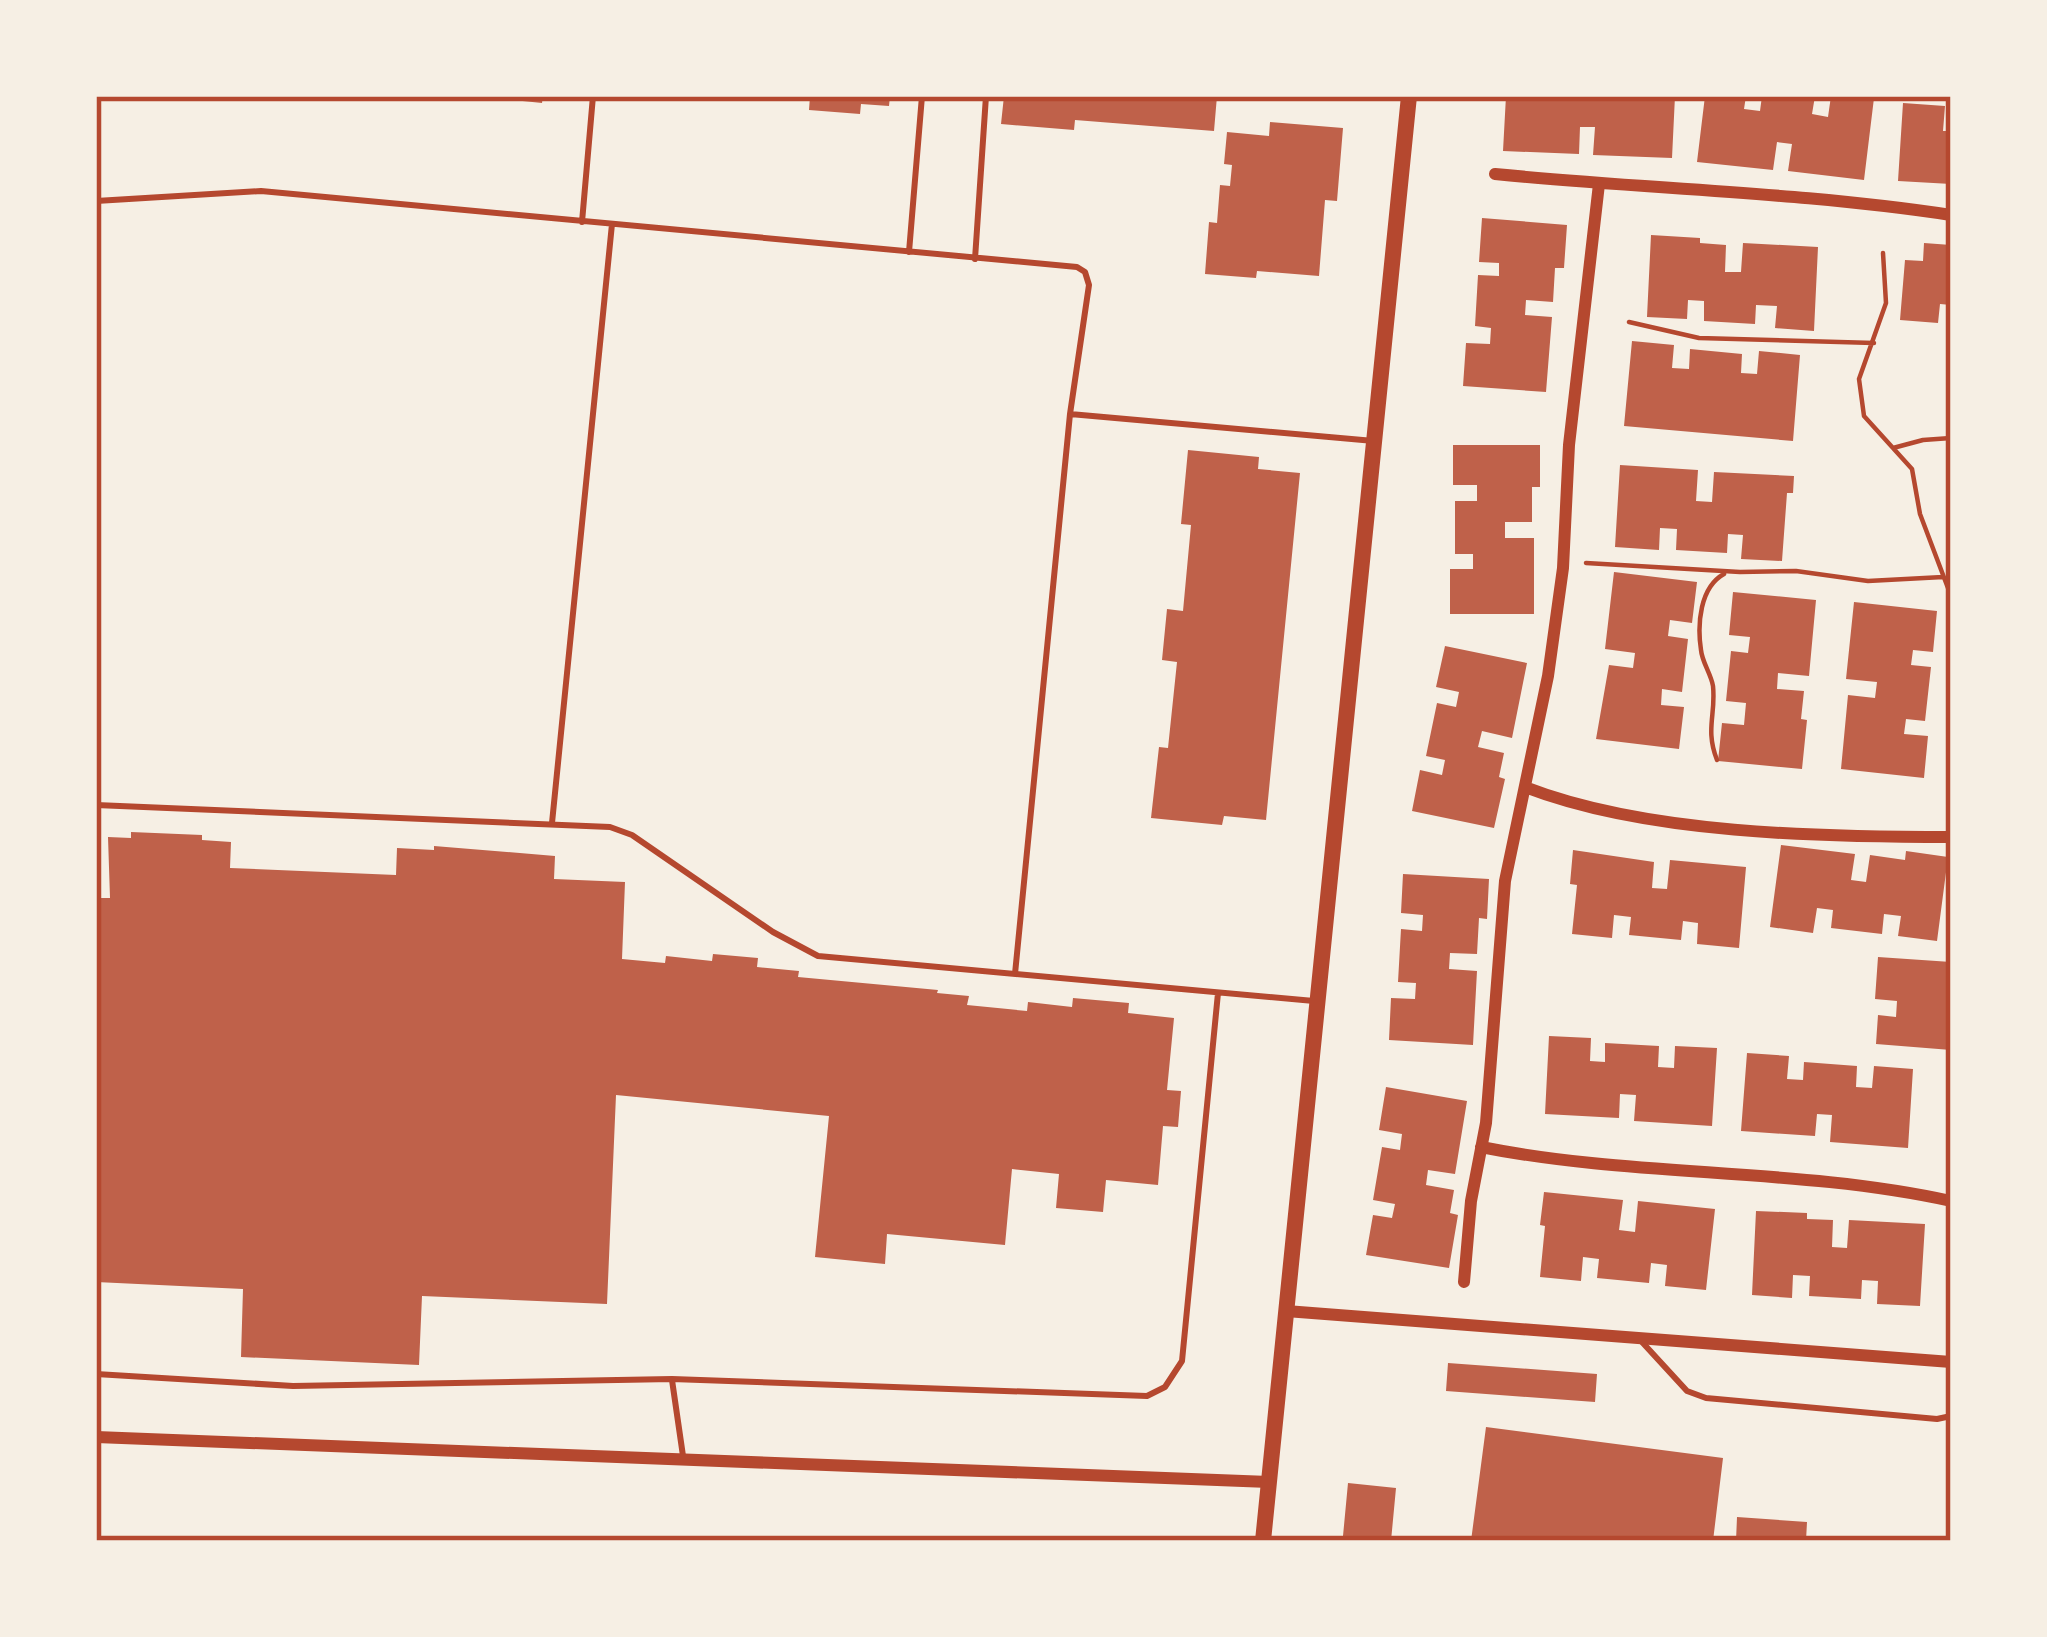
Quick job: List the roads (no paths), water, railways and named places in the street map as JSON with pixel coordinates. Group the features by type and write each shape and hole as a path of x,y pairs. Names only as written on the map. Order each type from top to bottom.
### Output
{"street":[{"path":"1263,1541 1408,96"},
{"path":"1495,174 1856,200 1951,215"},
{"path":"1464,1282 1505,881 1555,632 1599,184"},
{"path":"1525,787 1608,814 1831,834 1951,837"},
{"path":"1481,1147 1570,1161 1845,1183 1951,1201"},
{"path":"1286,1311 1951,1362"},
{"path":"96,1437 1269,1482"}],"lane":[{"path":"582,222 593,96"},
{"path":"909,253 922,96"},
{"path":"975,259 986,96"},
{"path":"96,201 261,191 1077,267 1085,272 1089,284 1070,413 1016,974"},
{"path":"552,824 612,224"},
{"path":"1070,413 1374,441"},
{"path":"96,805 610,827 632,835 772,932 818,956 1317,1002"},
{"path":"96,1374 293,1386 672,1379 1147,1396 1165,1388 1182,1360 1218,992"},
{"path":"1638,1337 1687,1390 1706,1398 1937,1419 1951,1416"},
{"path":"672,1379 683,1460"}]}
